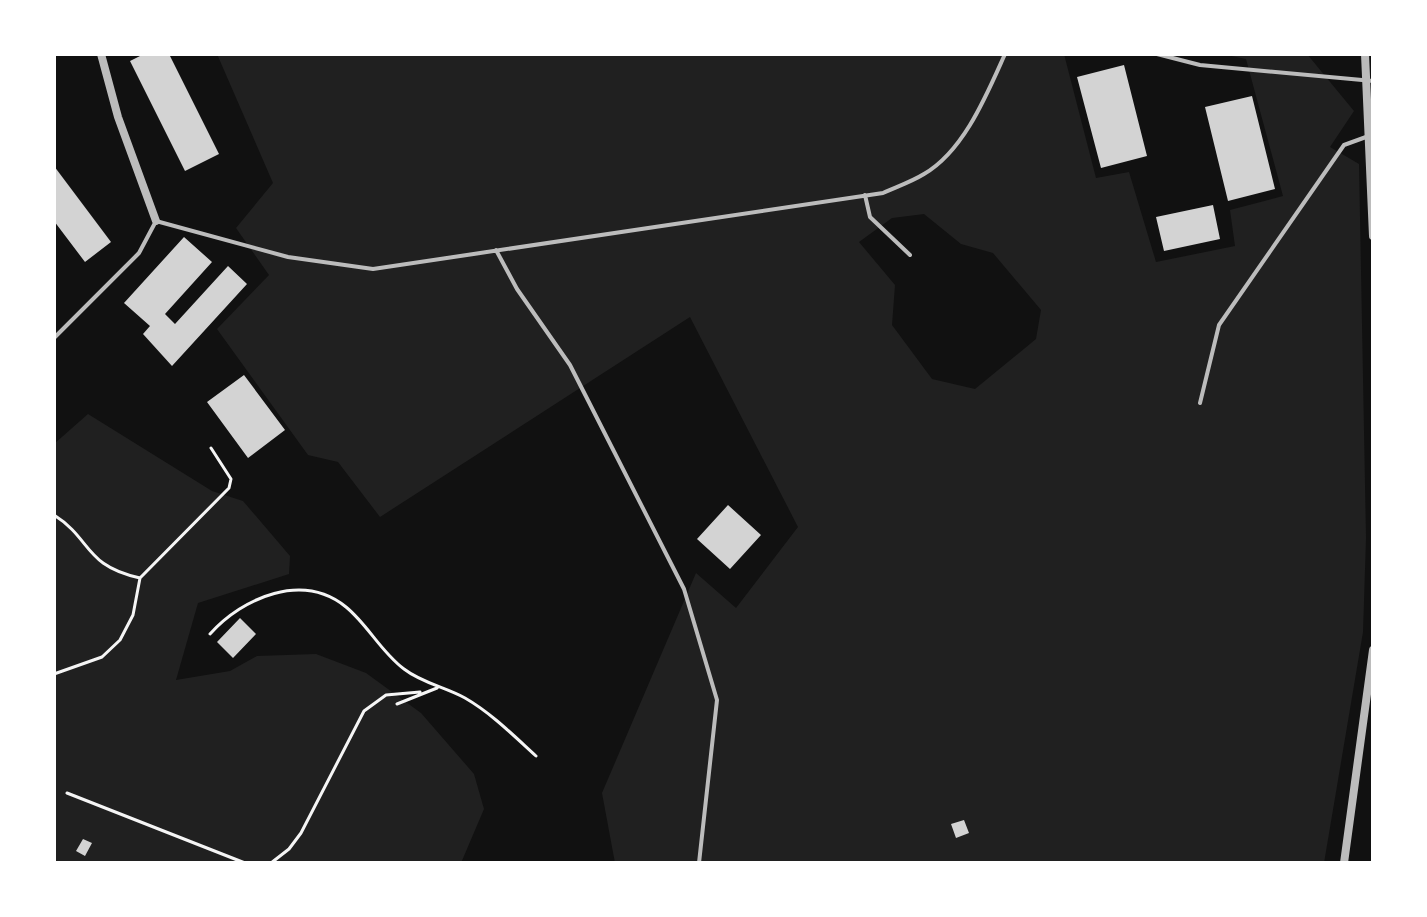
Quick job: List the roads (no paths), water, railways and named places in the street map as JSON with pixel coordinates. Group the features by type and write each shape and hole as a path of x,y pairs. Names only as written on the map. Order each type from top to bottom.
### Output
{"street":[{"path":"101,54 118,117 156,221"},
{"path":"1365,54 1370,80 1373,236"},
{"path":"1344,863 1373,650"}],"lane":[{"path":"54,338 139,253 156,221 288,257 373,269 883,193 926,173 956,143 987,93 1005,54"},
{"path":"1157,54 1200,65 1370,80"},
{"path":"1200,403 1219,325 1344,145 1369,136"},
{"path":"865,195 870,217 910,255"},
{"path":"496,250 517,289 570,365 678,576 692,612 717,700 699,863"}]}
